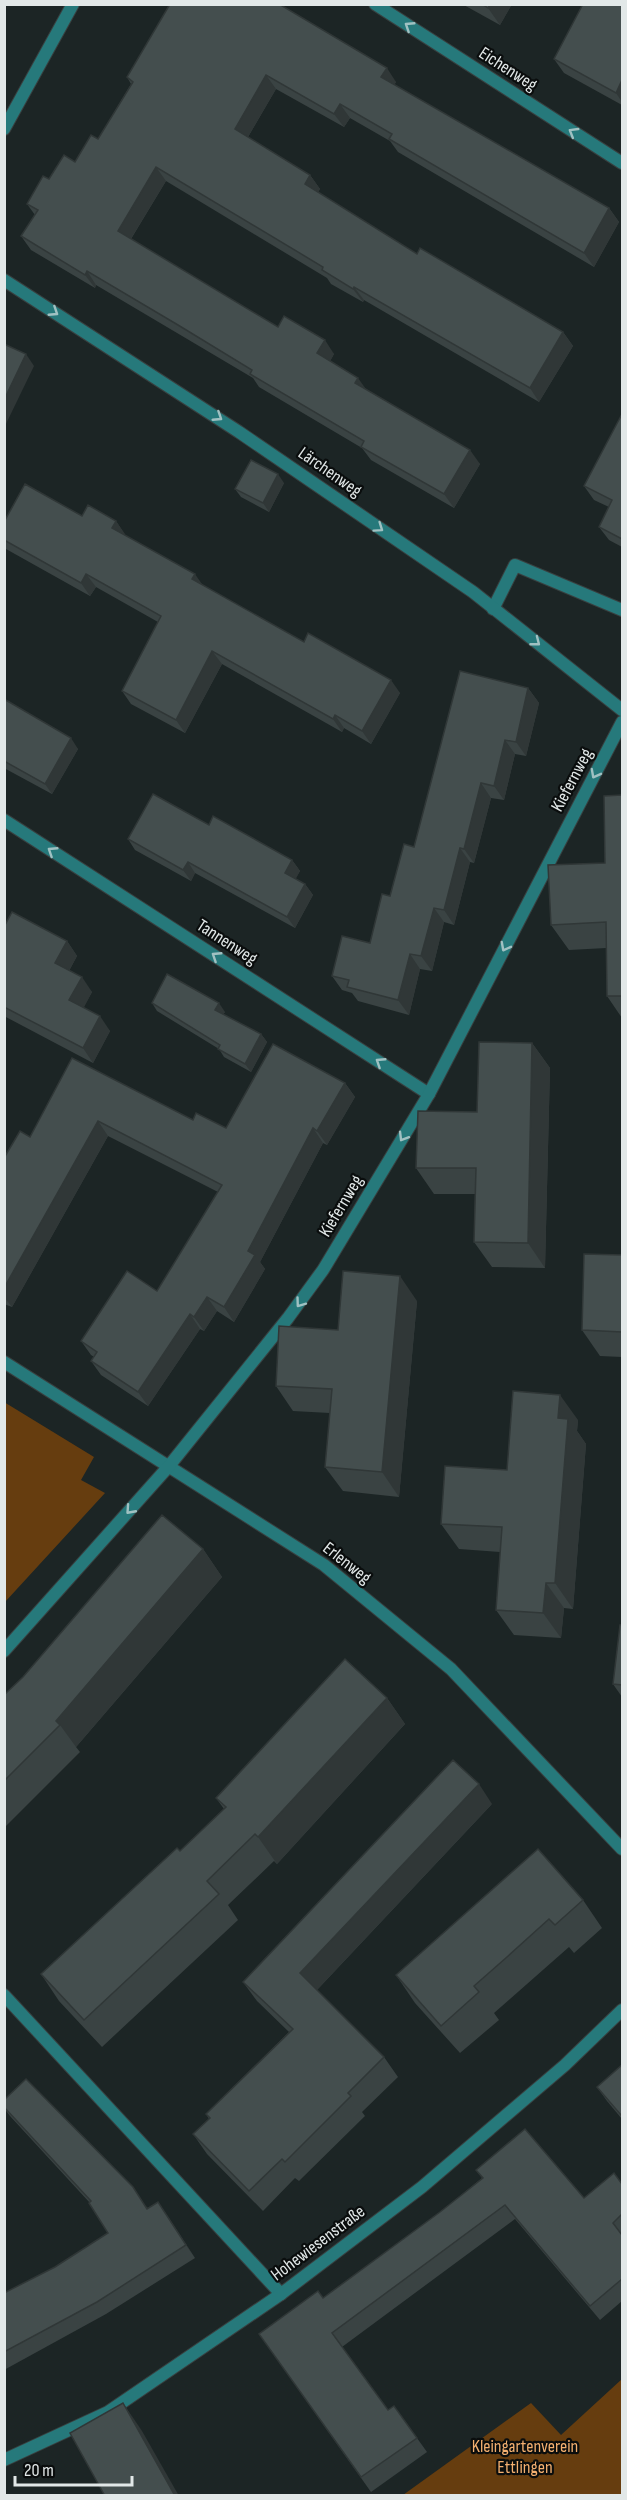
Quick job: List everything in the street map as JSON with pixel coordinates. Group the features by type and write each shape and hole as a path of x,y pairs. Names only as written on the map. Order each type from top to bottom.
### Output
{"street":[{"path":"4,129 73,4"},
{"name":"Eichenweg","path":"375,4 622,163"},
{"name":"Lärchenweg","path":"4,280 240,432 493,609 622,710"},
{"path":"493,609 515,565 622,610"},
{"name":"Kiefernweg","path":"4,1651 169,1466 278,1331 323,1270 429,1094 622,722"},
{"name":"Tannenweg","path":"4,820 429,1094"},
{"name":"Erlenweg","path":"4,1362 324,1565 451,1669 622,1849"},
{"path":"4,1995 281,2294"},
{"name":"Hohewiesenstraße","path":"4,2460 108,2412 281,2294 422,2187 566,2065 622,2010"}],"green space":[{"path":"4,1402 94,1457 81,1480 105,1493 5,1602"},
{"name":"Kleingartenverein Ettlingen","path":"622,2379 622,2495 403,2495 531,2403 561,2435"}],"building":[{"path":"170,4 279,4 387,68 381,77 609,208 584,253 389,139 392,134 340,104 334,114 266,75 235,129 310,175 305,184 417,254 420,248 563,332 530,388 354,287 353,289 322,270 323,267 156,167 118,231 278,327 284,316 325,340 317,353 358,378 355,383 470,450 444,494 361,447 364,441 250,374 252,370 87,271 85,275 21,236 38,210 27,204 43,176 49,179 64,155 75,162 91,135 98,139 133,82 127,77"},
{"path":"583,4 622,4 622,80 616,93 554,59"},
{"path":"4,344 26,354 4,400"},
{"path":"622,414 622,539 599,527 612,500 584,486"},
{"path":"251,460 278,474 263,503 235,489"},
{"path":"25,484 82,516 88,505 116,521 112,528 195,574 192,579 304,642 308,633 391,680 362,731 335,715 333,719 212,651 176,720 122,691 161,616 86,574 81,583 4,540 4,522"},
{"path":"460,671 528,688 516,742 505,740 494,786 481,783 464,849 460,848 444,910 434,908 421,956 410,954 398,1000 347,987 349,980 332,976 342,936 370,943 382,894 390,896 404,844 414,847"},
{"path":"4,699 71,738 45,784 4,761"},
{"path":"153,794 209,825 213,816 292,860 285,873 305,884 287,917 188,862 183,870 128,839"},
{"path":"622,795 622,996 607,996 606,922 551,925 548,865 605,863 604,796"},
{"path":"12,912 67,941 55,963 82,977 69,1000 100,1016 83,1048 4,1007 4,927"},
{"path":"167,974 219,1003 215,1010 261,1034 245,1064 218,1049 220,1045 152,1003"},
{"path":"479,1042 532,1043 528,1243 474,1242 476,1168 416,1168 418,1111 477,1112"},
{"path":"273,1044 345,1083 317,1131 313,1128 248,1251 255,1255 224,1307 207,1297 194,1317 190,1314 138,1392 91,1361 97,1352 81,1341 127,1271 157,1291 222,1185 98,1121 4,1288 4,1158 20,1131 30,1137 72,1058 193,1120 196,1113 226,1128"},
{"path":"584,1254 622,1255 622,1332 582,1330"},
{"path":"343,1271 400,1276 382,1472 325,1467 332,1389 276,1386 279,1326 338,1330"},
{"path":"513,1391 560,1395 558,1418 568,1419 555,1583 546,1583 543,1613 496,1610 502,1527 441,1524 445,1466 507,1470"},
{"path":"162,1515 203,1549 56,1721 60,1725 4,1781 4,1695 23,1677"},
{"path":"620,1625 622,1625 622,1685 613,1684"},
{"path":"345,1659 387,1698 258,1837 255,1834 207,1881 219,1894 84,2020 41,1974 177,1848 180,1851 226,1807 216,1798"},
{"path":"453,1760 479,1784 300,1973 384,2057 348,2093 351,2096 285,2162 282,2159 249,2191 193,2134 210,2118 206,2114 293,2029 243,1982"},
{"path":"538,1849 583,1900 555,1925 549,1919 474,1986 479,1992 441,2026 396,1975"},
{"path":"622,2065 622,2113 621,2115 597,2087"},
{"path":"26,2079 133,2187 147,2209 158,2202 186,2245 97,2302 4,2352 4,2293 55,2267 108,2233 89,2203 91,2201 4,2107 4,2100"},
{"path":"525,2129 584,2198 614,2173 622,2184 622,2214 613,2223 622,2235 622,2279 590,2306 505,2205 332,2333 388,2410 394,2406 417,2438 361,2477 259,2334 318,2291 323,2298 440,2212 483,2178 476,2170"},
{"path":"123,2403 175,2496 105,2496 70,2433"}]}
